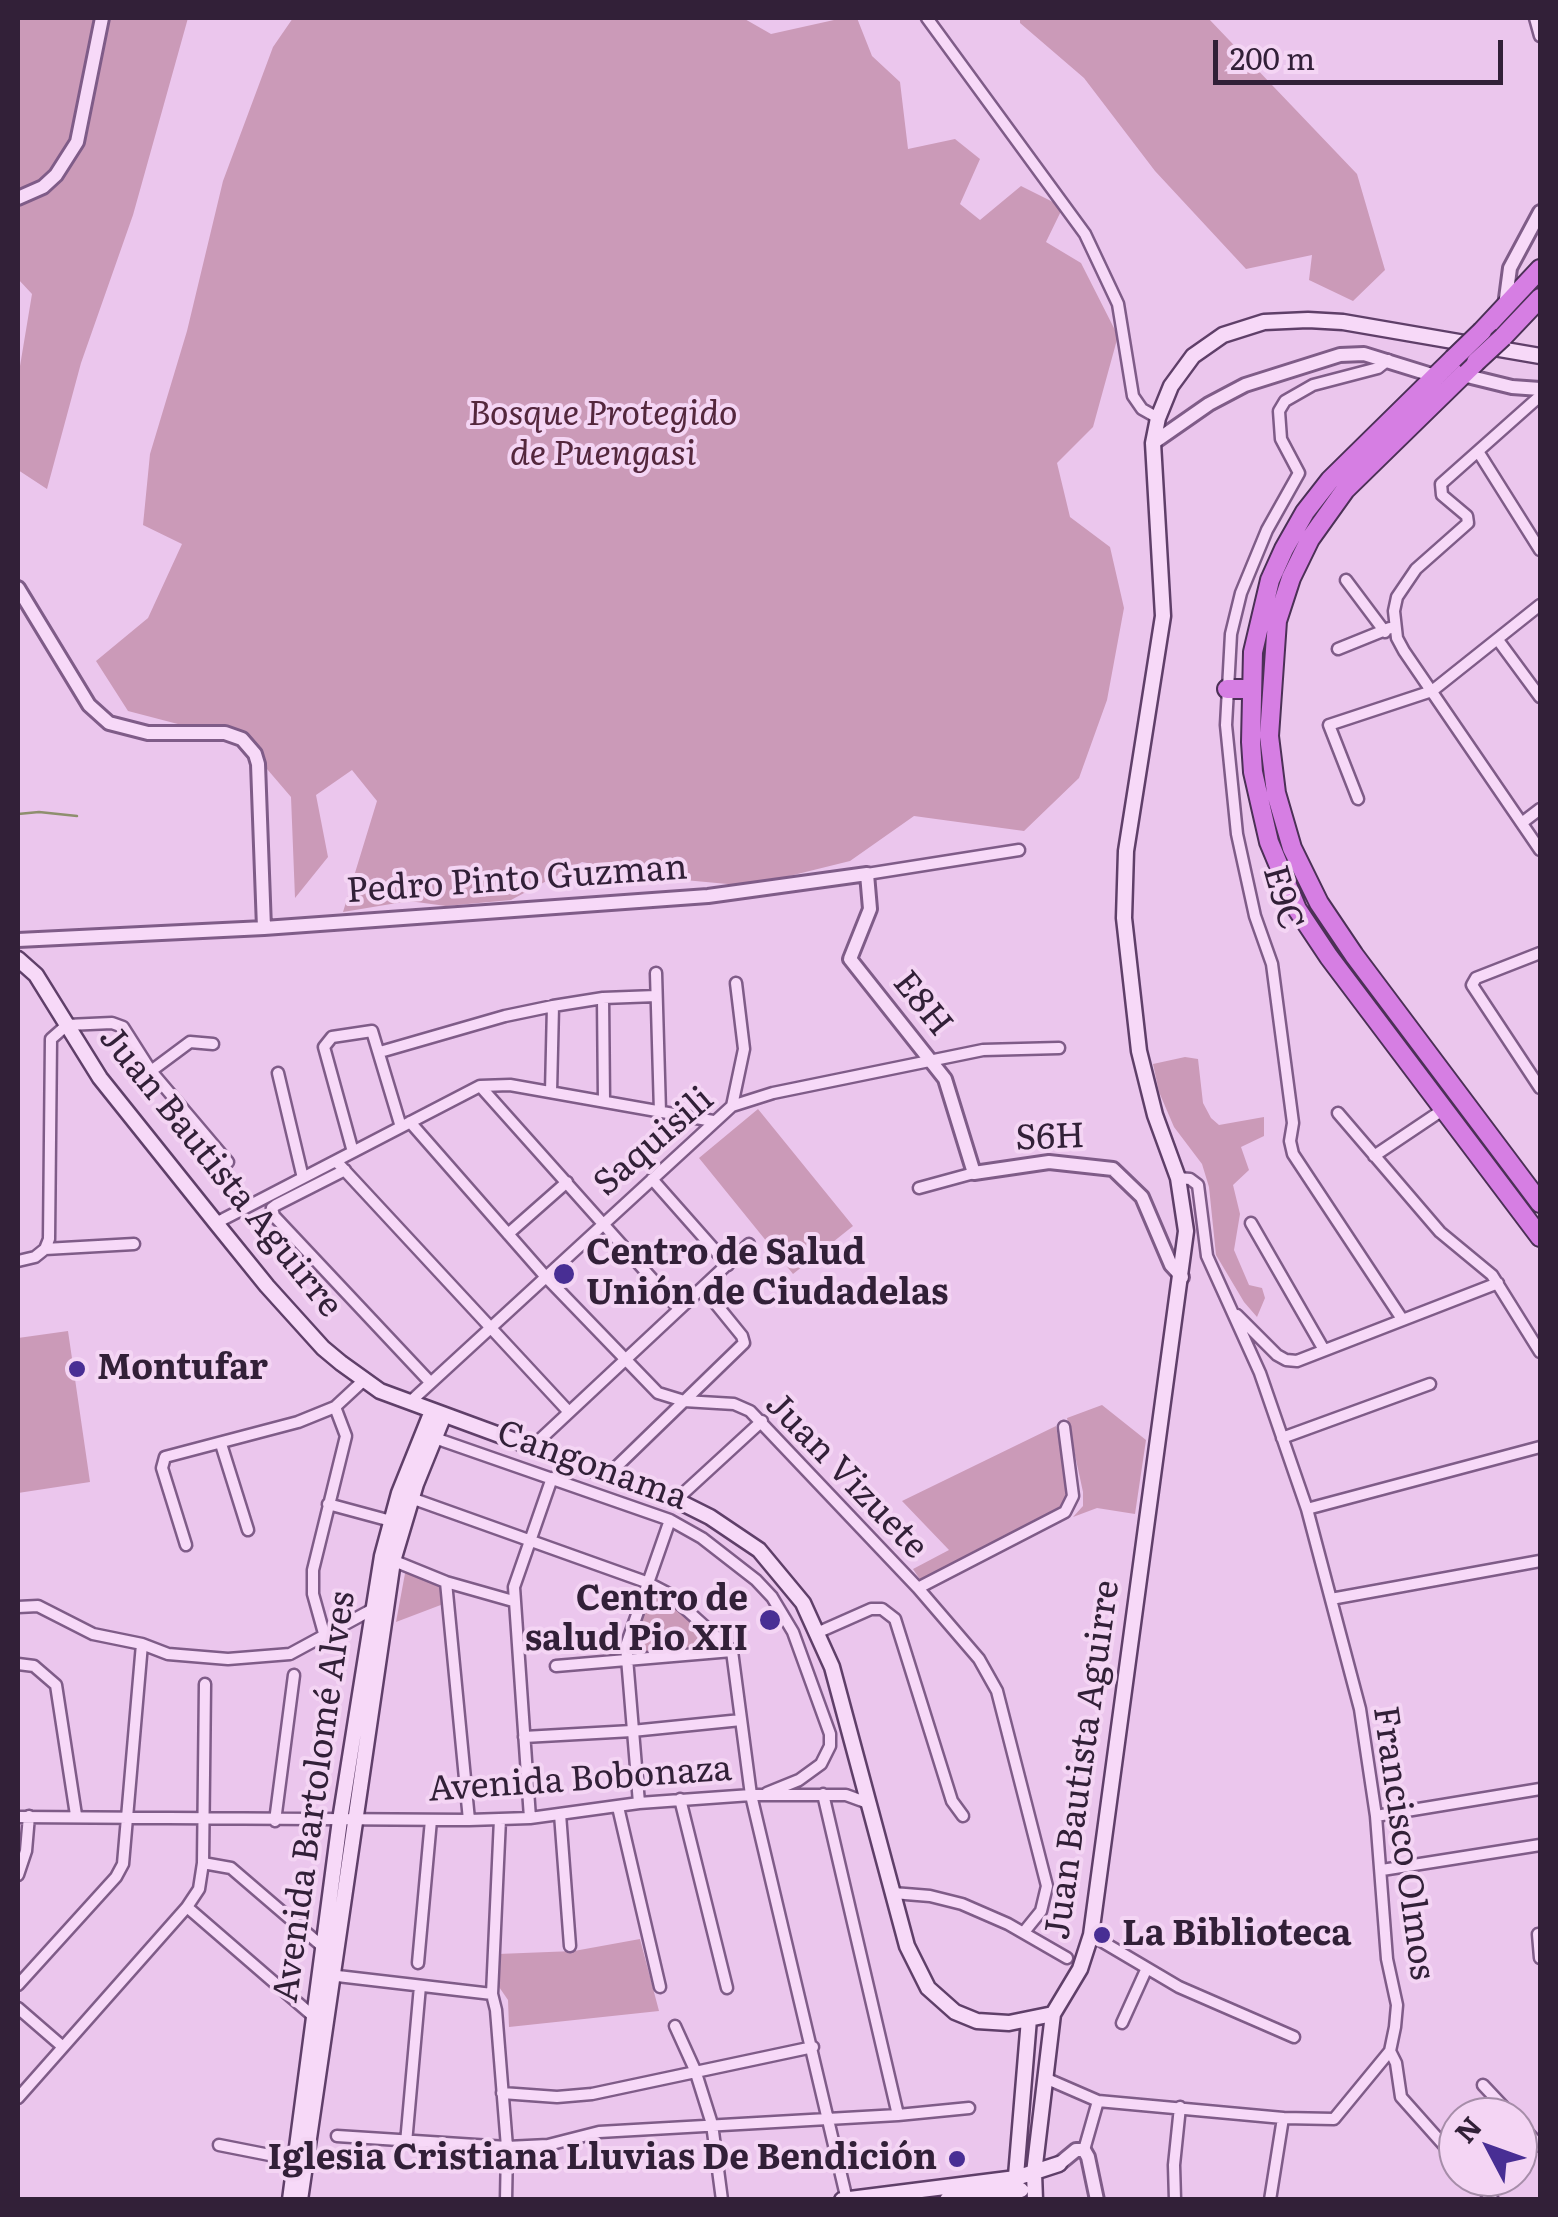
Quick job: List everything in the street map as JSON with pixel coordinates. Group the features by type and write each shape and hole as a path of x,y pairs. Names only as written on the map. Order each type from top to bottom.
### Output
{"highway":[{"path":"1540,269 1482,331 1464,366 1435,376 1330,480 1298,524 1277,565 1260,616 1251,689 1251,742 1258,801 1285,884 1329,957 1540,1237"},
{"path":"1540,298 1503,336 1464,366 1345,490 1300,558 1277,621 1269,712 1271,764 1292,848 1320,903 1354,955 1540,1204"},
{"path":"1227,689 1251,689"}],"main road":[{"name":"Juan Bautista Aguirre","path":"18,959 36,976 100,1078 216,1223 323,1348 363,1381 438,1413 676,1500 759,1550 802,1603 832,1667 907,1946 918,1971 941,2002 977,2021 1009,2023 1053,2014 1080,1970 1091,1935 1182,1276 1185,1215 1178,1178 1139,1050 1124,918 1126,851 1163,616 1153,442 1158,418 1171,386 1193,356 1223,335 1264,322 1343,322 1540,356"},
{"name":"Avenida Bartolomé Alves","path":"290,2200 312,2016 326,1975 323,1947 347,1820 391,1521 438,1413"},
{"name":"Avenida Bartolomé Alves","path":"300,2200 373,1609 429,1436"},
{"path":"1035,2186 1053,2014"},
{"path":"1015,2190 1029,2019"},
{"path":"947,2200 1035,2186 1058,2164"},
{"path":"845,2199 1015,2190"}],"street":[{"path":"18,198 43,187 56,175 77,142 102,18"},
{"path":"927,18 1085,234 1118,304 1133,396 1142,410 1158,418"},
{"path":"1504,309 1510,268 1540,212"},
{"path":"1153,442 1222,396 1280,372 1340,355 1364,354 1435,376"},
{"name":"E9C","path":"1388,360 1378,368 1313,385 1285,401 1278,422 1299,474 1268,530 1241,593 1231,634 1227,689 1229,778 1237,834 1272,964 1292,1123 1290,1141 1294,1154 1402,1319"},
{"path":"1390,628 1405,582 1468,523 1468,516 1442,495 1441,484 1540,396 1464,366"},
{"path":"1479,453 1540,550"},
{"path":"1346,580 1390,628 1540,850"},
{"path":"18,588 89,705 101,717 123,728 148,733 224,733 242,739 255,754 264,928"},
{"path":"1358,799 1329,725 1432,691 1540,605"},
{"path":"1338,649 1390,628"},
{"path":"1498,640 1540,698"},
{"path":"1522,822 1540,809"},
{"name":"Pedro Pinto Guzman","path":"18,940 264,928 708,896 1019,850"},
{"name":"E8H","path":"867,874 870,908 850,950 850,959 946,1078 974,1173"},
{"path":"1540,953 1476,978 1472,985 1535,1073 1540,1088"},
{"path":"656,972 660,1112"},
{"path":"732,1106 744,1049 736,984"},
{"path":"380,1052 553,1006 603,998 656,996"},
{"path":"603,998 604,1101"},
{"path":"552,1092 553,1006"},
{"path":"18,1261 35,1257 45,1249 48,1239 51,1040 67,1025 99,1022 122,1027 151,1071 228,1162"},
{"path":"353,1152 324,1047 332,1037 372,1031 406,1125"},
{"path":"151,1071 190,1042 213,1044"},
{"name":"Saquisili","path":"410,1402 732,1106 773,1093 983,1050 1059,1048"},
{"path":"278,1072 303,1178"},
{"path":"216,1223 480,1086 510,1085 713,1122"},
{"path":"480,1086 679,1310"},
{"path":"1374,1156 1444,1109"},
{"path":"1338,1113 1440,1232 1498,1283 1540,1352"},
{"name":"Juan Vizuete","path":"406,1125 658,1392 684,1401 734,1404 762,1421 979,1659 998,1691 1047,1886 1041,1911 1024,1932"},
{"path":"336,1161 568,1412"},
{"name":"S6H","path":"920,1188 974,1173 1050,1162 1113,1169 1142,1196 1172,1264 1182,1276"},
{"path":"345,1170 272,1208 274,1216 430,1382"},
{"name":"Francisco Olmos","path":"1178,1178 1190,1179 1198,1185 1207,1256 1260,1373 1306,1508 1360,1709 1382,1870 1387,1958 1397,2004 1390,2051"},
{"path":"652,1179 728,1264"},
{"path":"508,1234 566,1182"},
{"path":"1251,1223 1324,1350"},
{"path":"45,1249 134,1244"},
{"path":"532,1447 749,1244"},
{"path":"1232,1311 1286,1360 1297,1362 1498,1283"},
{"path":"609,1474 744,1343 702,1288"},
{"path":"186,1545 162,1468 165,1457 282,1428 334,1406 363,1381"},
{"path":"1282,1438 1430,1384"},
{"path":"325,1637 313,1594 313,1570 346,1436 334,1406"},
{"path":"676,1500 762,1421"},
{"path":"918,1588 1065,1512 1073,1496 1064,1427"},
{"name":"Cangonama","path":"429,1436 670,1520 733,1560 772,1597 793,1632 830,1734 830,1746 821,1764 799,1780 756,1795"},
{"path":"221,1444 248,1530"},
{"path":"1306,1508 1540,1447"},
{"path":"530,1818 514,1601 518,1573 552,1478"},
{"path":"412,1498 646,1582 669,1594 732,1651 756,1795 845,2199"},
{"path":"328,1504 391,1521"},
{"path":"639,1803 626,1658 628,1632 670,1520"},
{"path":"387,1558 446,1582 514,1601"},
{"path":"1331,1598 1540,1561"},
{"path":"446,1582 468,1820"},
{"path":"18,1607 38,1606 93,1634 168,1654 249,1659 290,1654 373,1609"},
{"path":"818,1632 872,1608 895,1618 952,1801 963,1816"},
{"path":"18,1985 121,1869 126,1854 142,1644"},
{"path":"556,1666 732,1651"},
{"path":"18,1664 34,1666 56,1685 76,1815"},
{"path":"275,1821 294,1676"},
{"path":"18,2098 200,1885 204,1863 205,1684"},
{"path":"524,1737 741,1720"},
{"path":"846,1795 863,1779"},
{"path":"1376,1816 1540,1789"},
{"path":"823,1794 898,2115"},
{"name":"Avenida Bobonaza","path":"23,1816 468,1820 530,1818 680,1799 823,1794 846,1795 869,1804"},
{"path":"680,1799 727,1988"},
{"path":"618,1807 660,1986"},
{"path":"560,1814 570,1946"},
{"path":"18,1875 26,1851 23,1816"},
{"path":"500,1819 492,1994 506,2147 506,2200"},
{"path":"418,1963 431,1820"},
{"path":"1382,1870 1540,1845"},
{"path":"204,1863 231,1868 323,1947"},
{"path":"893,1893 948,1899 1024,1932 1067,1958"},
{"path":"186,1906 312,2016"},
{"path":"1538,1934 1540,1958"},
{"path":"1091,1935 1146,1970 1294,2037"},
{"path":"1122,2023 1146,1970"},
{"path":"326,1975 492,1994"},
{"path":"406,2143 420,1986"},
{"path":"18,2008 63,2047"},
{"path":"675,2026 695,2070 712,2124 722,2200"},
{"path":"502,2093 574,2096 813,2047"},
{"path":"1045,2078 1098,2101 1283,2118 1338,2118 1354,2092 1390,2051 1401,2098 1438,2140"},
{"path":"1482,2085 1494,2097"},
{"path":"1097,2200 1084,2150 1098,2101"},
{"path":"1175,2200 1180,2107"},
{"path":"337,2136 506,2147 548,2145 599,2132 969,2108"},
{"path":"1270,2200 1283,2118"},
{"path":"220,2145 294,2160"},
{"path":"1058,2164 1076,2150 1084,2150"}],"green space":[{"path":"18,18 188,18 133,215 81,363 47,489 18,470 18,378 32,294 18,279"},
{"name":"Bosque Protegido de Puengasi","path":"293,18 743,18 771,34 857,18 872,56 900,82 908,149 955,139 980,159 960,204 980,220 1021,186 1063,207 1046,242 1081,263 1118,336 1093,427 1057,463 1070,517 1110,547 1124,608 1107,700 1079,778 1024,831 914,816 850,861 749,886 663,878 582,862 511,900 446,906 409,901 343,912 377,801 352,770 316,795 328,857 295,898 291,797 243,741 128,711 96,661 148,618 182,544 143,525 150,454 187,331 223,181 273,47"},
{"path":"1020,18 1208,18 1357,174 1385,270 1353,301 1309,280 1312,255 1246,269 1155,171 1084,78 1020,23"},
{"path":"1185,1057 1198,1059 1203,1103 1219,1125 1264,1117 1264,1136 1241,1147 1249,1170 1233,1185 1240,1214 1234,1250 1249,1285 1262,1288 1265,1298 1257,1317 1216,1255 1209,1187 1202,1164 1174,1127 1159,1092 1153,1064"},
{"path":"758,1109 853,1226 793,1274 699,1158"},
{"path":"68,1331 90,1482 18,1493 18,1338"},
{"path":"1102,1405 1146,1440 1135,1514 1097,1508 1073,1517 1083,1506 1083,1492 1067,1418"},
{"path":"1056,1426 1069,1495 1066,1505 1058,1513 921,1581 913,1569 949,1550 902,1501"},
{"path":"406,1568 444,1583 446,1603 396,1622"},
{"path":"651,1594 676,1608 722,1649 641,1652 633,1640 646,1596"},
{"path":"640,1939 659,2011 509,2027 508,2000 497,1984 498,1954 574,1951"}],"waterway":[{"path":"18,814 77,816"}],"place":[{"name":"Centro de Salud Unión de Ciudadelas","path":"564,1274"},
{"name":"Montufar","path":"77,1369"},
{"name":"Centro de salud Pio XII","path":"770,1620"},
{"name":"La Biblioteca","path":"1102,1935"},
{"name":"Iglesia Cristiana Lluvias De Bendición","path":"957,2159"}]}
